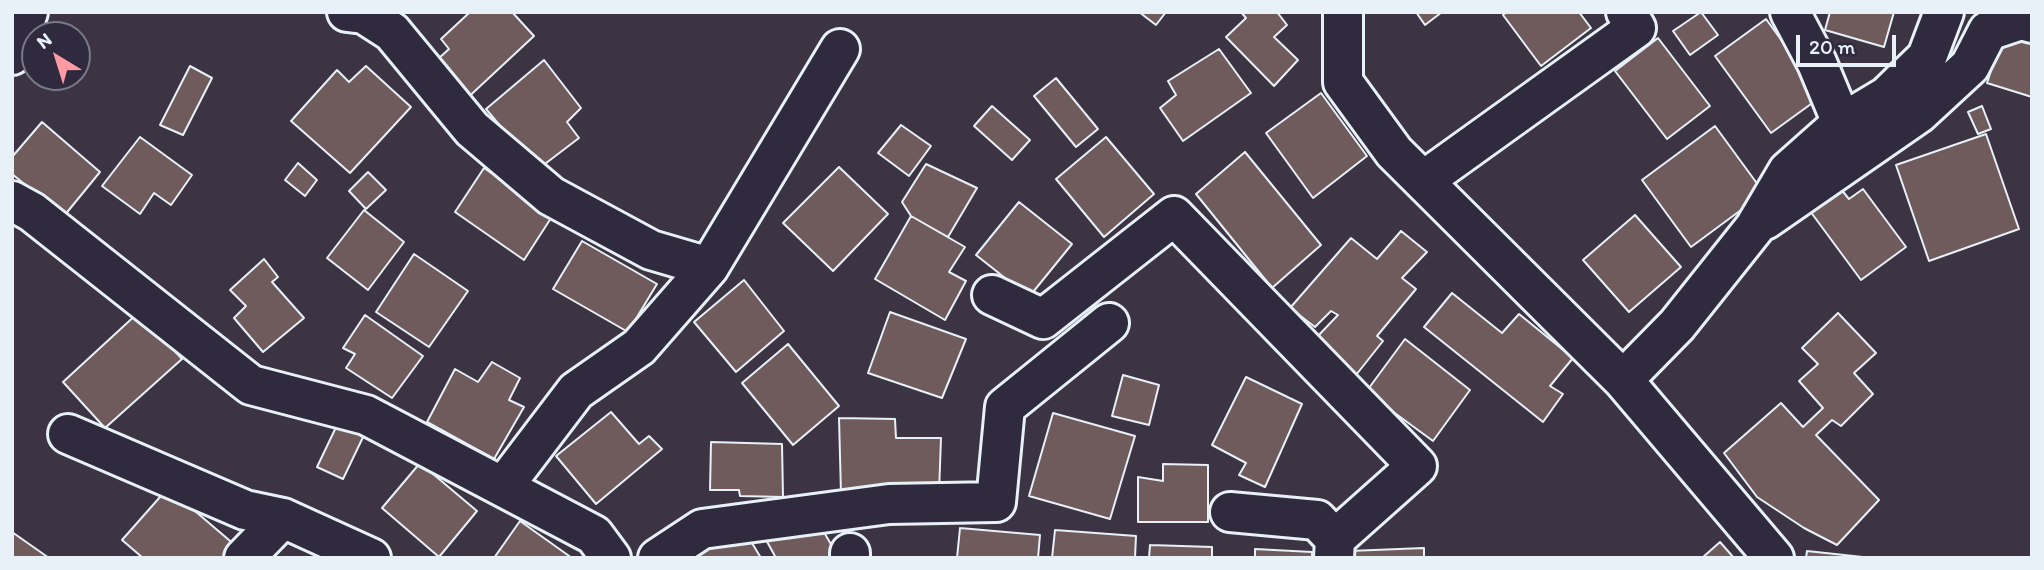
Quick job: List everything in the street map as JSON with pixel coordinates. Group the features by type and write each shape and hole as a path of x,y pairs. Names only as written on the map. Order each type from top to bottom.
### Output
{"street":[{"path":"12,55 28,12"},
{"path":"347,12 401,22 472,129 551,196 651,250 709,267"},
{"path":"1343,12 1343,82 1394,152 1623,380 1774,558"},
{"path":"1423,181 1636,28 1626,12"},
{"path":"1790,12 1817,63 1842,123"},
{"path":"1623,380 1677,325 1755,227 1788,171 1842,123 1887,96 1927,57 1944,12"},
{"path":"1755,227 1918,114 1970,66 1988,31 2021,20 2032,23"},
{"path":"503,487 576,391 639,347 709,267 840,49"},
{"path":"12,201 32,212 251,385 366,415 593,535 611,558"},
{"path":"992,295 1043,319 1174,216 1417,466 1335,549 1317,520 1230,512"},
{"path":"658,558 702,529 889,504 996,502 1005,407 1109,323"},
{"path":"68,434 245,510 284,518 371,558"},
{"path":"244,558 284,518"}],"building":[{"path":"470,12 512,12 534,36 462,103 428,68 449,49 441,39"},
{"path":"1139,12 1166,12 1156,25"},
{"path":"1241,12 1277,12 1287,25 1274,37 1298,60 1274,86 1226,37 1246,18"},
{"path":"1416,12 1442,12 1425,25"},
{"path":"1506,12 1579,12 1591,28 1541,66 1503,15"},
{"path":"1701,12 1718,35 1690,55 1673,31"},
{"path":"1830,12 1894,12 1884,47 1825,30"},
{"path":"1766,19 1822,96 1771,133 1715,56"},
{"path":"2003,33 2032,42 2032,97 1987,83"},
{"path":"1658,38 1710,106 1667,139 1615,71"},
{"path":"1219,49 1251,93 1183,141 1160,108 1176,95 1168,81"},
{"path":"544,60 581,108 567,122 579,138 537,170 486,109"},
{"path":"190,66 212,78 183,135 160,125"},
{"path":"366,66 411,107 350,173 291,121 337,70 349,82"},
{"path":"1056,78 1098,129 1076,147 1034,96"},
{"path":"1321,93 1367,156 1313,198 1266,133"},
{"path":"992,106 1030,140 1012,160 974,126"},
{"path":"1982,106 1991,129 1978,134 1968,112"},
{"path":"42,122 100,172 64,216 12,174 12,157"},
{"path":"901,125 931,146 909,176 878,153"},
{"path":"1715,126 1764,193 1691,247 1642,180"},
{"path":"1986,134 2019,229 1929,261 1896,165"},
{"path":"140,137 192,175 171,205 154,193 140,214 102,186"},
{"path":"1106,137 1154,194 1104,237 1056,179"},
{"path":"1245,152 1321,245 1272,288 1196,194"},
{"path":"298,163 317,180 305,196 285,180"},
{"path":"926,164 977,188 948,237 911,216 902,202"},
{"path":"839,167 888,214 833,271 783,223"},
{"path":"484,168 553,215 524,260 455,212"},
{"path":"368,172 386,190 366,209 349,191"},
{"path":"1840,188 1849,199 1863,189 1906,247 1861,280 1810,211"},
{"path":"1019,202 1072,244 1029,297 976,255"},
{"path":"364,210 404,242 368,290 327,258"},
{"path":"1635,215 1681,267 1629,312 1583,260"},
{"path":"911,216 965,247 949,272 966,281 945,320 875,279"},
{"path":"1401,231 1427,252 1402,278 1416,289 1377,336 1383,341 1356,375 1315,339 1338,315 1331,311 1315,327 1290,308 1351,238 1377,259"},
{"path":"582,241 657,284 628,332 553,289"},
{"path":"414,254 468,291 429,347 376,312"},
{"path":"264,259 278,277 272,282 304,318 263,352 234,318 246,306 230,290"},
{"path":"744,280 784,331 736,372 694,322"},
{"path":"1452,293 1502,333 1519,314 1573,358 1550,386 1563,394 1543,422 1424,327"},
{"path":"139,312 182,359 105,428 63,382"},
{"path":"890,312 966,339 942,398 868,373"},
{"path":"1838,313 1876,353 1854,373 1873,394 1841,426 1832,420 1816,435 1879,500 1837,545 1804,528 1757,497 1724,453 1781,403 1803,427 1823,408 1799,381 1818,364 1802,348"},
{"path":"365,315 423,356 392,398 346,368 355,354 343,348"},
{"path":"1405,339 1470,390 1433,441 1366,392"},
{"path":"788,344 839,406 793,445 742,383"},
{"path":"492,362 520,378 509,400 524,407 494,459 427,422 455,369 478,382"},
{"path":"1123,375 1159,385 1149,425 1112,416"},
{"path":"1246,377 1302,404 1265,487 1239,475 1246,463 1212,445"},
{"path":"611,412 639,444 649,436 662,449 596,504 556,456"},
{"path":"1053,413 1135,436 1110,519 1029,496"},
{"path":"839,418 895,419 896,438 941,438 939,493 841,494"},
{"path":"339,421 365,433 343,479 317,467"},
{"path":"711,442 782,444 783,497 740,496 739,490 710,490"},
{"path":"420,463 477,511 439,557 382,508"},
{"path":"1163,464 1208,465 1208,522 1138,522 1138,477 1163,481"},
{"path":"168,488 236,546 226,558 143,558 122,540"},
{"path":"520,521 572,558 494,558"},
{"path":"818,522 839,558 776,558 765,538"},
{"path":"960,528 1040,535 1038,558 957,558"},
{"path":"1055,530 1136,536 1135,558 1052,558"},
{"path":"12,532 49,558 12,558"},
{"path":"746,533 761,558 676,558"},
{"path":"1720,542 1734,558 1702,558"},
{"path":"1150,545 1212,547 1212,558 1149,558"},
{"path":"1424,548 1424,558 1350,558 1349,551"},
{"path":"1255,549 1312,552 1312,558 1255,558"},
{"path":"1807,551 1872,558 1806,558"}]}
